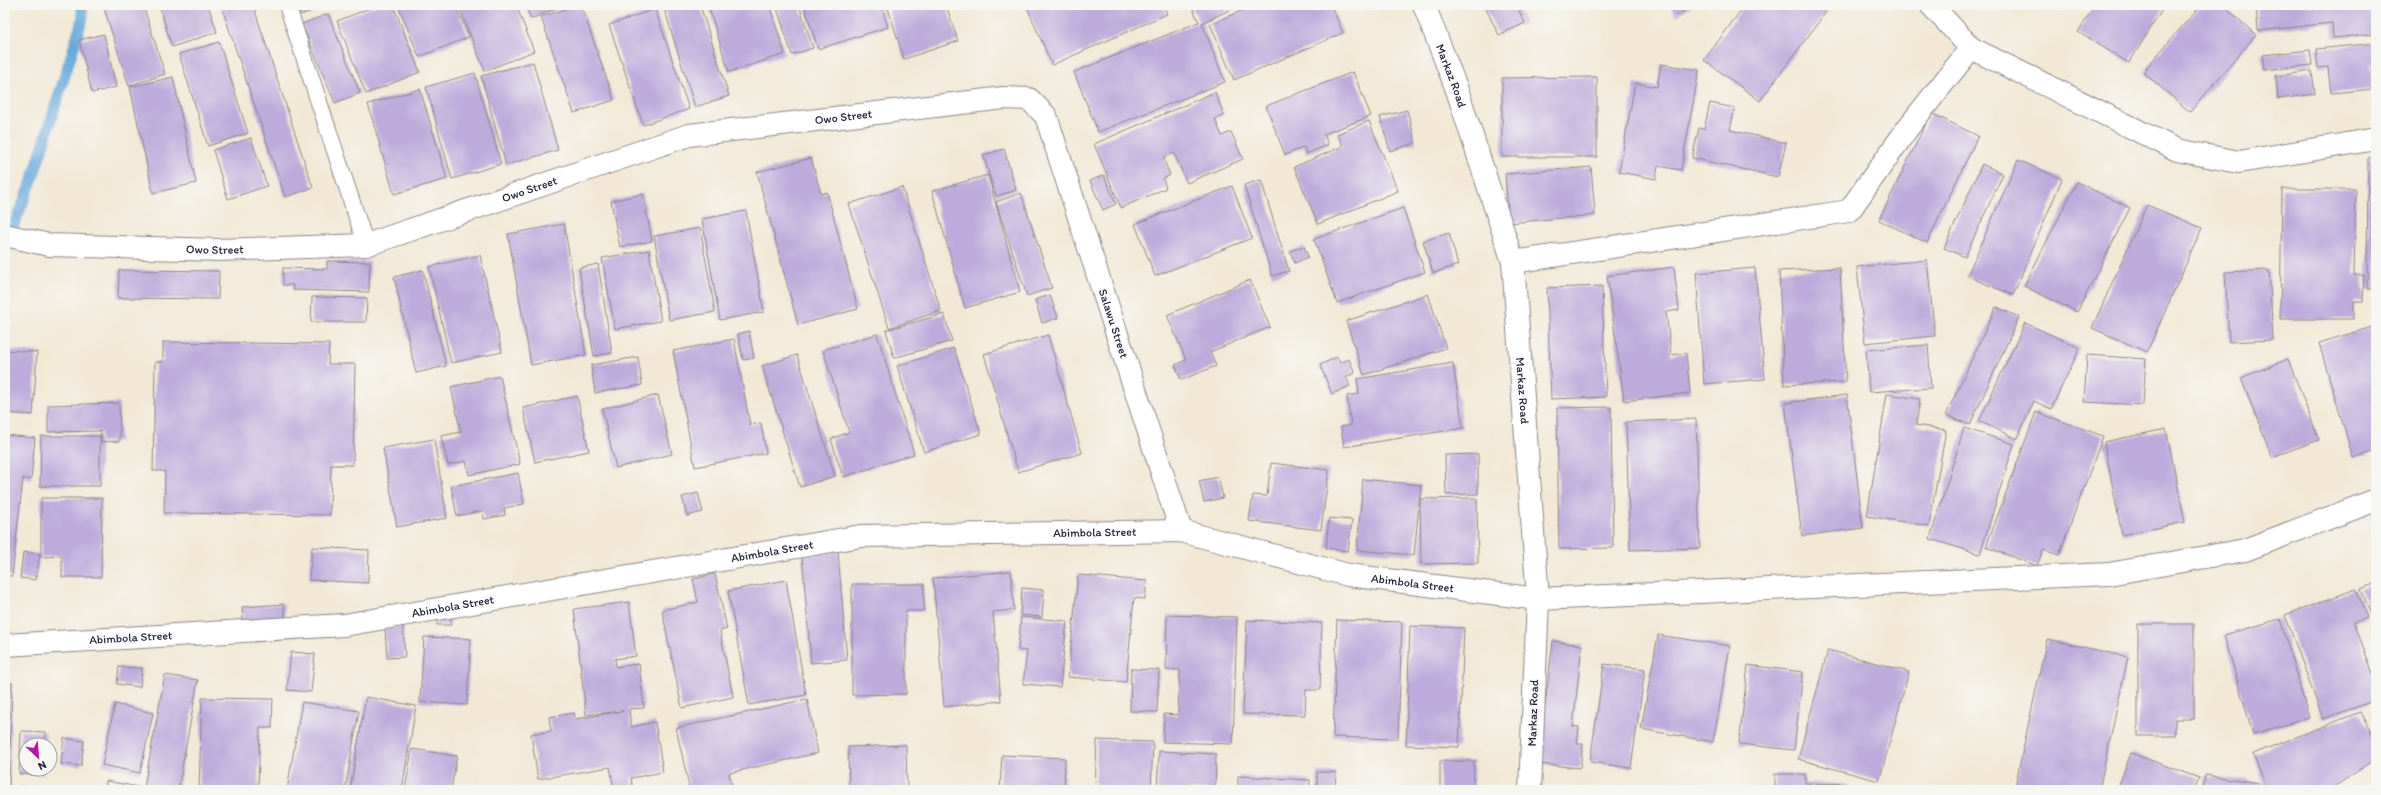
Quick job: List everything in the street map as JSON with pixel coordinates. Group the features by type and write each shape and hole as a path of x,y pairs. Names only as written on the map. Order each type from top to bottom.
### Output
{"street":[{"name":"Markaz Road","path":"1424,5 1457,90 1513,262 1538,599 1530,790"},
{"path":"1931,5 1971,48 2177,150 2239,162 2376,139"},
{"path":"1513,262 1849,211 1910,125 1971,48"},
{"name":"Owo Street","path":"5,235 49,245 219,250 366,245 689,135 1004,98 1029,99 1046,116"},
{"name":"Salawu Street","path":"1046,116 1181,532"},
{"name":"Abimbola Street","path":"5,645 344,626 861,536 1181,532 1348,575 1538,599 2109,574 2245,550 2376,500"}],"lane":[{"path":"287,5 366,245"}],"building":[{"path":"103,5 143,5 165,74 129,86"},
{"path":"159,5 208,5 217,32 172,47"},
{"path":"221,5 253,5 313,188 285,197"},
{"path":"297,5 327,5 301,15"},
{"path":"378,5 393,5 420,72 366,94 337,21"},
{"path":"398,5 455,5 469,37 419,57"},
{"path":"458,5 516,5 534,51 485,71"},
{"path":"525,5 564,5 531,19"},
{"path":"581,5 614,100 574,113 541,17"},
{"path":"663,5 700,5 729,96 695,107"},
{"path":"708,5 769,5 785,54 729,72"},
{"path":"776,5 799,5 813,48 792,55"},
{"path":"804,5 881,5 888,27 818,49"},
{"path":"887,5 946,5 958,41 904,59"},
{"path":"1026,5 1163,5 1167,14 1052,65"},
{"path":"1191,5 1240,5 1202,23 1225,82 1098,132 1074,72 1199,22"},
{"path":"1255,5 1331,5 1343,33 1234,80 1210,24"},
{"path":"1484,5 1530,5 1519,11 1525,23 1499,35"},
{"path":"1670,5 1693,5 1676,16"},
{"path":"1745,5 1817,5 1826,12 1760,101 1704,60"},
{"path":"2095,5 2165,5 2129,63 2078,32"},
{"path":"2201,5 2223,5 2256,35 2190,112 2144,73 2147,69 2146,68"},
{"path":"2256,5 2376,5 2376,34 2333,38 2332,23 2258,31"},
{"path":"655,9 689,109 643,125 609,25"},
{"path":"328,14 360,93 335,103 302,24"},
{"path":"104,34 116,87 92,93 79,40"},
{"path":"219,42 248,133 208,146 179,54"},
{"path":"2376,43 2376,62 2371,63 2374,89 2331,93 2328,67 2318,68 2316,49"},
{"path":"2310,50 2312,65 2264,70 2262,55"},
{"path":"533,62 558,150 506,165 481,76"},
{"path":"1661,64 1699,70 1681,170 1658,166 1656,179 1619,172 1635,83 1657,87"},
{"path":"2312,71 2315,94 2278,99 2276,76"},
{"path":"1353,72 1371,116 1324,134 1328,145 1306,154 1304,147 1285,155 1266,106"},
{"path":"475,73 501,164 452,179 426,87"},
{"path":"173,77 196,183 153,193 130,87"},
{"path":"1597,77 1597,157 1502,157 1502,78"},
{"path":"420,89 447,179 394,194 368,104"},
{"path":"1215,92 1224,115 1215,119 1222,136 1231,132 1243,159 1187,183 1174,153 1163,158 1170,175 1163,179 1166,188 1121,208 1094,144"},
{"path":"1710,103 1735,108 1730,130 1786,143 1778,177 1692,158 1699,128 1704,129"},
{"path":"1407,110 1416,143 1390,151 1380,117"},
{"path":"1931,113 1978,136 1927,243 1879,220"},
{"path":"1369,121 1398,191 1318,224 1294,167 1343,146 1337,134"},
{"path":"251,138 267,186 228,199 213,150"},
{"path":"1004,149 1016,190 996,196 983,155"},
{"path":"811,158 821,194 827,192 858,309 798,325 757,172"},
{"path":"2368,158 2376,158 2376,289 2367,289"},
{"path":"2018,160 2062,179 2013,295 1967,276"},
{"path":"1982,164 2003,174 1965,257 1944,248"},
{"path":"1591,167 1595,215 1509,223 1505,174"},
{"path":"988,175 1020,292 965,308 932,191"},
{"path":"1104,175 1116,204 1103,210 1090,181"},
{"path":"1261,180 1289,271 1272,276 1244,185"},
{"path":"2077,182 2130,208 2077,312 2024,286"},
{"path":"1232,186 1252,238 1155,276 1135,224"},
{"path":"902,187 941,311 889,328 849,204"},
{"path":"2282,189 2356,189 2354,275 2364,275 2363,301 2354,301 2354,319 2280,319"},
{"path":"1021,193 1052,288 1027,296 996,202"},
{"path":"643,194 652,241 620,247 611,201"},
{"path":"2147,205 2202,228 2147,352 2092,328"},
{"path":"1403,208 1425,272 1337,303 1314,239"},
{"path":"746,211 764,312 720,320 702,219"},
{"path":"564,224 586,355 531,365 508,234"},
{"path":"700,228 715,312 669,320 654,236"},
{"path":"1449,233 1458,265 1433,273 1423,241"},
{"path":"1304,246 1308,257 1295,263 1290,251"},
{"path":"649,250 661,321 615,329 602,258"},
{"path":"480,255 502,352 451,363 429,267"},
{"path":"1927,260 1935,336 1865,343 1857,267"},
{"path":"327,261 370,262 369,292 293,290 293,285 283,285 283,268 327,269"},
{"path":"598,264 612,353 594,356 579,268"},
{"path":"1674,267 1679,310 1666,312 1671,355 1686,353 1690,393 1624,401 1607,276"},
{"path":"1755,268 1765,379 1704,384 1696,273"},
{"path":"1840,268 1846,382 1784,385 1779,271"},
{"path":"119,270 219,271 218,299 118,298"},
{"path":"423,270 446,366 416,373 394,277"},
{"path":"2269,270 2273,340 2229,342 2225,272"},
{"path":"1250,280 1270,327 1210,352 1216,366 1181,380 1175,365 1186,360 1167,315"},
{"path":"1602,286 1606,397 1551,399 1547,288"},
{"path":"1428,294 1446,348 1364,375 1346,321"},
{"path":"1050,295 1058,318 1042,323 1035,300"},
{"path":"312,297 367,298 366,322 311,322"},
{"path":"1996,307 2019,317 1970,425 1946,415"},
{"path":"944,314 952,341 894,358 886,330"},
{"path":"2025,323 2080,348 2051,409 2034,401 2017,439 1979,421"},
{"path":"2372,327 2376,341 2376,451 2353,458 2319,343"},
{"path":"749,331 754,358 743,360 738,334"},
{"path":"877,334 914,454 843,477 831,439 849,432 823,350"},
{"path":"1048,335 1082,453 1018,472 984,354"},
{"path":"734,339 750,425 761,423 766,453 695,467 673,351"},
{"path":"163,342 329,344 328,364 355,364 353,465 331,465 330,515 164,513 165,471 153,471 155,362 163,362"},
{"path":"1928,345 1931,388 1869,392 1866,350"},
{"path":"954,348 981,434 924,452 897,366"},
{"path":"5,350 37,352 33,415 5,413"},
{"path":"797,355 835,476 800,487 762,366"},
{"path":"2087,355 2146,359 2143,405 2084,402"},
{"path":"638,357 642,385 595,393 591,365"},
{"path":"1337,357 1340,363 1349,359 1355,373 1346,377 1350,386 1332,394 1320,365"},
{"path":"2288,359 2319,440 2272,457 2241,378"},
{"path":"1453,363 1463,428 1344,447 1341,427 1351,425 1347,396 1359,394 1357,379"},
{"path":"500,376 520,464 469,475 466,461 448,465 441,436 461,432 451,387"},
{"path":"1887,394 1920,399 1916,425 1946,430 1929,526 1867,516"},
{"path":"658,395 672,454 616,468 602,409"},
{"path":"1847,395 1863,528 1802,536 1785,403"},
{"path":"577,396 589,451 535,462 523,408"},
{"path":"119,403 120,441 101,442 101,431 48,432 48,405"},
{"path":"1611,407 1613,548 1559,549 1557,408"},
{"path":"2036,412 2103,436 2059,555 2043,550 2037,566 1986,547"},
{"path":"1696,419 1700,548 1630,550 1626,422"},
{"path":"1964,428 2014,444 1980,554 1930,539"},
{"path":"2166,429 2185,522 2122,535 2104,442"},
{"path":"5,435 35,438 31,480 23,478 12,576 5,576"},
{"path":"41,436 100,436 100,486 40,486"},
{"path":"434,439 447,518 397,527 383,448"},
{"path":"1478,454 1478,494 1446,495 1445,455"},
{"path":"1271,463 1329,470 1321,530 1249,521 1253,495 1267,496"},
{"path":"518,473 524,504 504,508 505,515 484,519 482,511 457,516 451,486"},
{"path":"1218,477 1223,498 1204,502 1199,481"},
{"path":"1363,479 1421,485 1414,555 1357,550"},
{"path":"698,493 703,512 687,516 682,497"},
{"path":"41,498 102,498 101,577 62,577 62,556 41,557"},
{"path":"1477,498 1478,563 1421,564 1420,499"},
{"path":"1329,518 1352,520 1348,551 1326,548"},
{"path":"312,547 369,550 368,583 309,580"},
{"path":"23,552 40,554 36,580 20,578"},
{"path":"838,552 847,660 811,663 802,555"},
{"path":"1011,571 1014,610 993,612 1001,701 944,707 933,578"},
{"path":"715,574 727,629 720,631 733,697 682,708 662,610 698,602 693,579"},
{"path":"1078,575 1147,581 1145,599 1134,598 1126,682 1068,677"},
{"path":"786,580 806,695 749,705 728,591"},
{"path":"2376,583 2376,628 2361,589"},
{"path":"852,584 924,584 924,611 906,611 906,694 852,695"},
{"path":"1022,588 1044,590 1042,617 1020,615"},
{"path":"2356,589 2367,618 2354,622 2376,682 2376,700 2323,719 2285,615"},
{"path":"629,602 636,656 615,659 616,667 639,664 644,708 629,709 631,727 655,722 663,772 631,778 633,790 614,790 610,767 538,779 531,734 551,731 549,717 574,713 575,719 623,711 586,715 574,609"},
{"path":"284,604 286,627 244,630 242,607"},
{"path":"437,612 451,613 451,625 437,625"},
{"path":"1167,615 1237,617 1233,744 1163,742 1164,714 1178,715 1180,670 1166,670"},
{"path":"1021,617 1067,621 1060,687 1023,684 1027,651 1018,650"},
{"path":"2280,619 2309,718 2253,734 2224,635"},
{"path":"1247,620 1322,623 1320,690 1306,690 1305,715 1243,714"},
{"path":"1337,620 1402,622 1398,739 1333,737"},
{"path":"2138,624 2194,624 2194,719 2175,719 2175,736 2138,736"},
{"path":"403,626 405,657 387,658 385,628"},
{"path":"1410,626 1464,628 1459,747 1406,745"},
{"path":"1658,635 1730,646 1713,742 1641,729"},
{"path":"424,637 471,639 467,705 420,702"},
{"path":"2047,639 2128,657 2099,790 2036,790 2015,786"},
{"path":"1553,641 1582,645 1573,726 1579,727 1577,744 1583,744 1580,768 1538,764"},
{"path":"1828,650 1909,672 1879,781 1798,759"},
{"path":"291,652 315,654 311,692 287,690"},
{"path":"1604,664 1645,669 1631,768 1590,762"},
{"path":"1748,665 1803,672 1794,750 1739,744"},
{"path":"119,667 142,668 140,687 117,684"},
{"path":"1131,669 1159,670 1157,712 1130,711"},
{"path":"165,675 198,680 178,790 105,790 106,781 144,788"},
{"path":"5,683 12,683 9,790 5,790"},
{"path":"366,697 416,706 402,790 350,790"},
{"path":"202,698 273,699 272,728 260,728 258,790 199,790"},
{"path":"807,699 818,753 729,773 733,790 690,790 676,728"},
{"path":"302,702 359,711 345,790 287,790"},
{"path":"115,704 153,713 140,773 102,765"},
{"path":"2360,712 2376,742 2376,759 2329,790 2268,790 2253,754"},
{"path":"21,731 46,732 46,737 21,737"},
{"path":"64,738 84,741 81,766 61,764"},
{"path":"1097,740 1153,742 1151,790 1095,790"},
{"path":"906,745 907,790 849,790 848,747"},
{"path":"412,749 457,756 451,790 405,790"},
{"path":"1159,751 1216,754 1215,790 1157,790"},
{"path":"2131,753 2199,778 2194,790 2117,790"},
{"path":"1002,755 1065,758 1064,790 1000,790"},
{"path":"1440,761 1474,761 1473,790 1440,790"},
{"path":"1317,772 1336,772 1335,790 1317,790"},
{"path":"1775,774 1805,774 1805,783 1847,784 1847,790 1775,790"},
{"path":"2205,775 2259,783 2258,790 2203,790"},
{"path":"1238,776 1310,780 1309,790 1238,790"},
{"path":"20,786 40,788 40,790 20,790"}],"waterway":[{"path":"8,240 33,178 83,17 81,5"}]}
